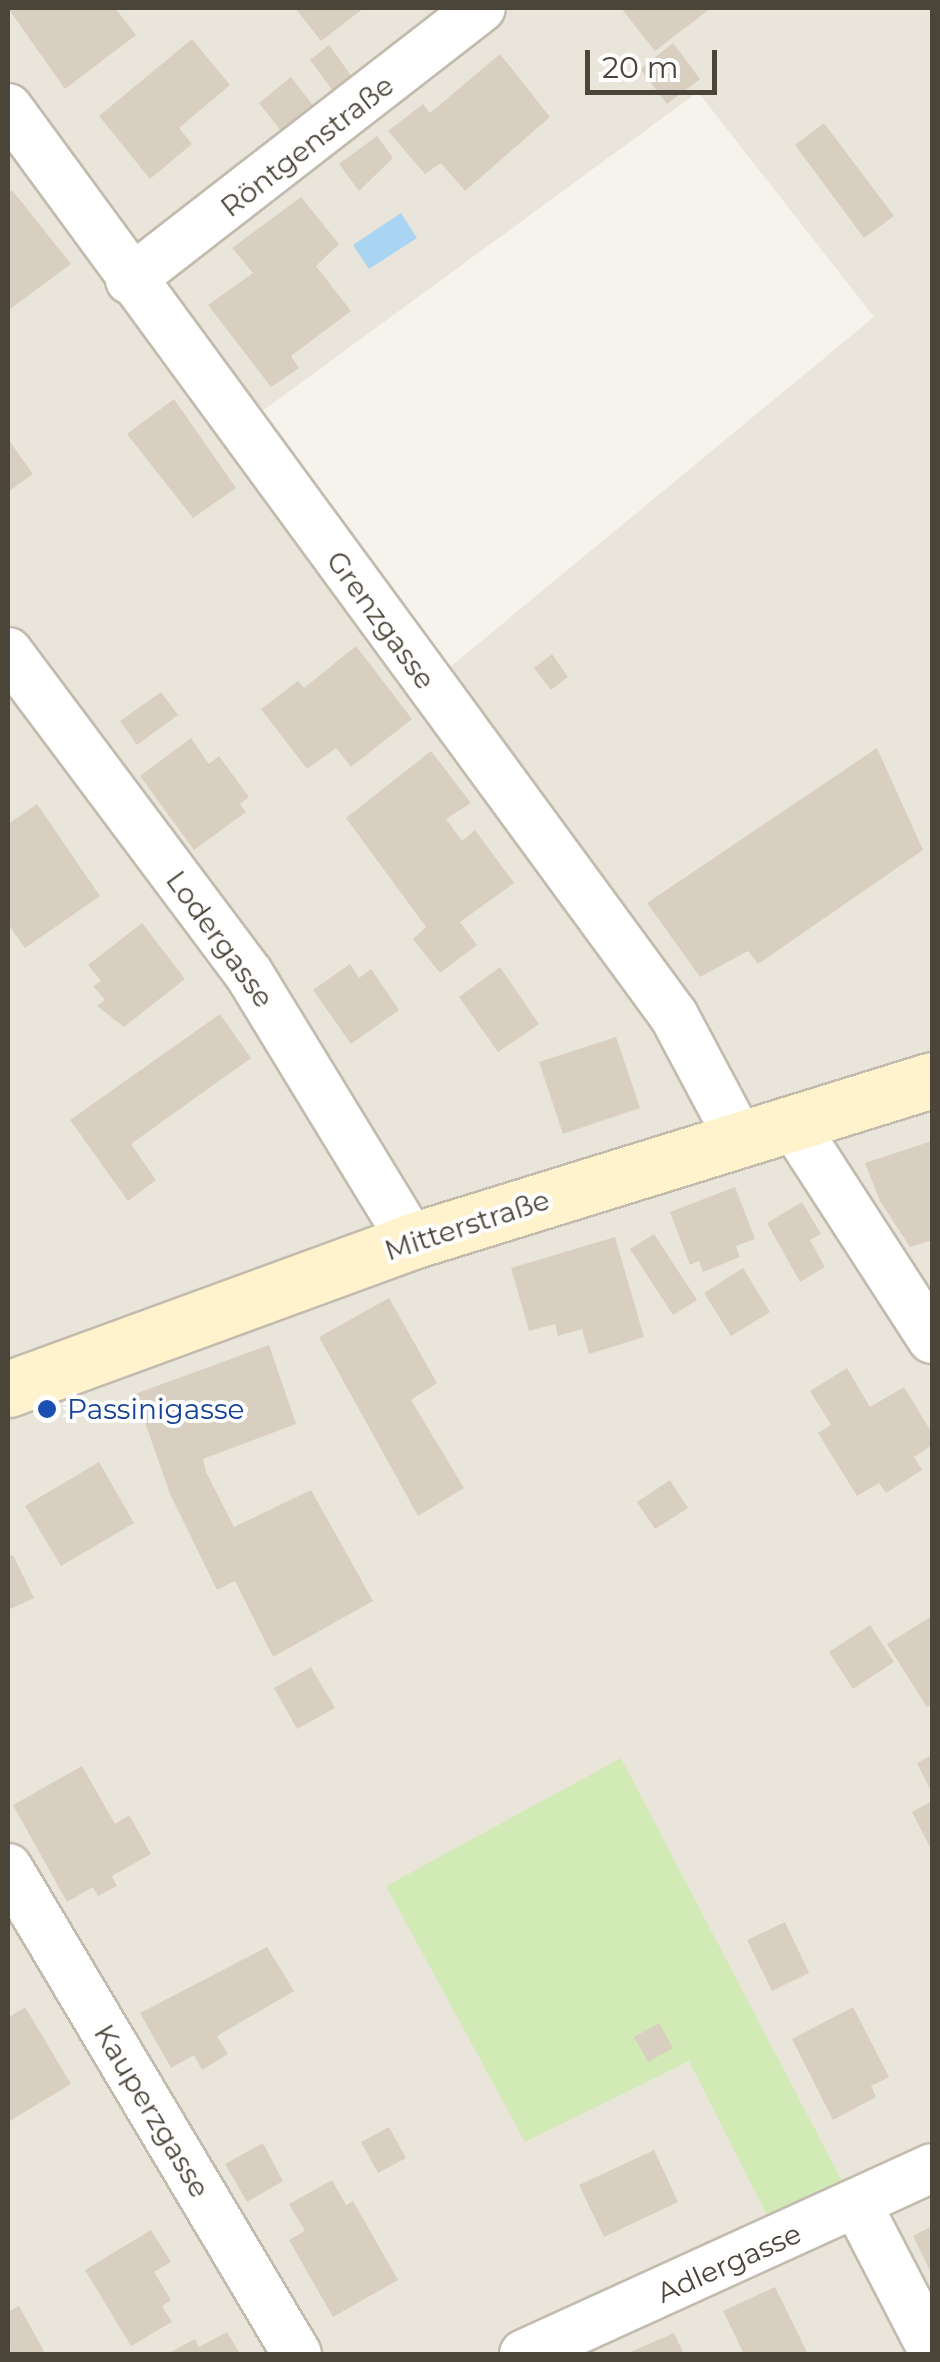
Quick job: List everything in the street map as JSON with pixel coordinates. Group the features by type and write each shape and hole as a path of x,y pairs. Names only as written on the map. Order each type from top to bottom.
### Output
{"main road":[{"name":"Mitterstraße","path":"8,1389 412,1241 932,1080"}],"street":[{"name":"Röntgenstraße","path":"130,280 481,8"},
{"name":"Grenzgasse","path":"8,108 130,280 674,1016 740,1140"},
{"name":"Lodergasse","path":"8,652 250,974 412,1241"},
{"path":"793,1124 932,1339"},
{"name":"Kauperzgasse","path":"8,1868 297,2354"},
{"name":"Adlergasse","path":"524,2354 858,2206 932,2168"},
{"path":"858,2206 932,2350"}],"shaded area":[{"path":"8,8 932,8 932,2354 8,2354","holes":["698,92 874,317 450,667 261,412"]}],"green space":[{"path":"621,1758 844,2185 769,2219 689,2061 525,2142 386,1886"}],"water":[{"path":"401,213 417,238 369,269 353,245"}],"building":[{"path":"8,8 115,8 136,35 65,89"},
{"path":"295,8 364,8 321,41"},
{"path":"621,8 711,8 655,51"},
{"path":"192,39 230,85 179,128 192,144 150,179 99,116"},
{"path":"673,43 700,79 667,104 640,69"},
{"path":"329,45 358,85 339,99 310,60"},
{"path":"500,54 550,117 465,191 441,163 425,174 388,131 423,104 430,113"},
{"path":"291,77 318,112 286,137 259,103"},
{"path":"824,123 894,216 864,238 795,145"},
{"path":"377,136 393,158 359,191 339,164"},
{"path":"12,190 71,264 10,309 8,193"},
{"path":"301,197 339,244 316,266 351,311 291,356 299,368 271,387 208,305 253,273 232,248"},
{"path":"174,399 236,488 193,518 127,434"},
{"path":"8,439 33,474 8,492"},
{"path":"356,646 412,719 351,767 336,748 307,769 261,709 298,681 304,688"},
{"path":"552,654 568,677 551,690 534,668"},
{"path":"161,692 178,715 137,745 120,721"},
{"path":"191,738 209,764 219,756 249,797 240,804 246,812 194,850 140,776"},
{"path":"877,748 923,850 758,964 748,951 700,977 647,903"},
{"path":"431,751 471,803 446,819 462,841 475,830 514,883 460,922 477,945 440,973 413,939 426,927 346,818"},
{"path":"37,804 100,896 25,948 8,924 8,824"},
{"path":"142,923 185,979 124,1027 97,1006 105,1000 93,986 101,981 88,965"},
{"path":"350,964 359,978 371,969 399,1010 351,1044 313,990"},
{"path":"500,967 539,1024 498,1052 459,997"},
{"path":"220,1014 251,1058 131,1144 156,1180 128,1201 70,1120"},
{"path":"616,1037 640,1108 563,1134 539,1062"},
{"path":"932,1141 932,1240 910,1247 880,1201 865,1163"},
{"path":"735,1187 755,1239 736,1246 740,1257 703,1272 699,1261 690,1265 670,1212"},
{"path":"802,1202 821,1234 810,1240 825,1267 800,1282 767,1223"},
{"path":"654,1234 697,1300 673,1315 630,1249"},
{"path":"615,1237 644,1337 589,1354 582,1329 558,1336 555,1324 529,1331 511,1268"},
{"path":"743,1268 770,1312 731,1336 704,1293"},
{"path":"389,1298 437,1383 411,1400 464,1488 418,1516 319,1337"},
{"path":"269,1345 296,1424 203,1459 206,1472 234,1527 311,1490 373,1601 273,1657 235,1581 217,1590 170,1494 135,1394"},
{"path":"847,1368 870,1407 904,1387 932,1433 932,1445 914,1457 922,1470 886,1493 879,1483 857,1496 818,1433 831,1425 810,1391"},
{"path":"99,1462 134,1523 61,1566 25,1506"},
{"path":"670,1480 688,1508 655,1529 637,1502"},
{"path":"13,1555 34,1598 8,1610 8,1557"},
{"path":"932,1616 932,1704 927,1707 887,1644"},
{"path":"870,1625 894,1662 853,1689 829,1652"},
{"path":"311,1667 335,1708 297,1729 274,1688"},
{"path":"932,1755 932,1793 917,1763"},
{"path":"82,1766 115,1824 129,1815 151,1854 112,1876 117,1886 98,1896 93,1887 67,1902 13,1805"},
{"path":"932,1801 932,1851 912,1812"},
{"path":"785,1922 809,1973 772,1991 747,1940"},
{"path":"267,1947 294,1991 217,2036 228,2054 202,2070 194,2055 171,2068 140,2013"},
{"path":"25,2007 71,2084 8,2122 8,2018"},
{"path":"853,2007 889,2077 871,2086 876,2097 833,2120 792,2039"},
{"path":"659,2023 673,2048 648,2062 634,2037"},
{"path":"389,2127 406,2158 378,2173 361,2142"},
{"path":"263,2143 283,2181 247,2202 225,2164"},
{"path":"654,2150 678,2202 604,2237 579,2185"},
{"path":"332,2180 346,2205 353,2201 398,2280 333,2317 289,2240 305,2231 289,2204"},
{"path":"932,2226 932,2275 913,2236"},
{"path":"151,2230 171,2262 154,2272 171,2300 162,2306 172,2322 131,2346 85,2270"},
{"path":"775,2287 808,2354 744,2354 723,2311"},
{"path":"19,2306 44,2351 38,2354 12,2354 8,2346 8,2312"},
{"path":"227,2332 240,2354 167,2354 195,2339 199,2347"},
{"path":"674,2333 684,2354 626,2354"}],"place":[{"name":"Passinigasse","path":"47,1409"}]}
